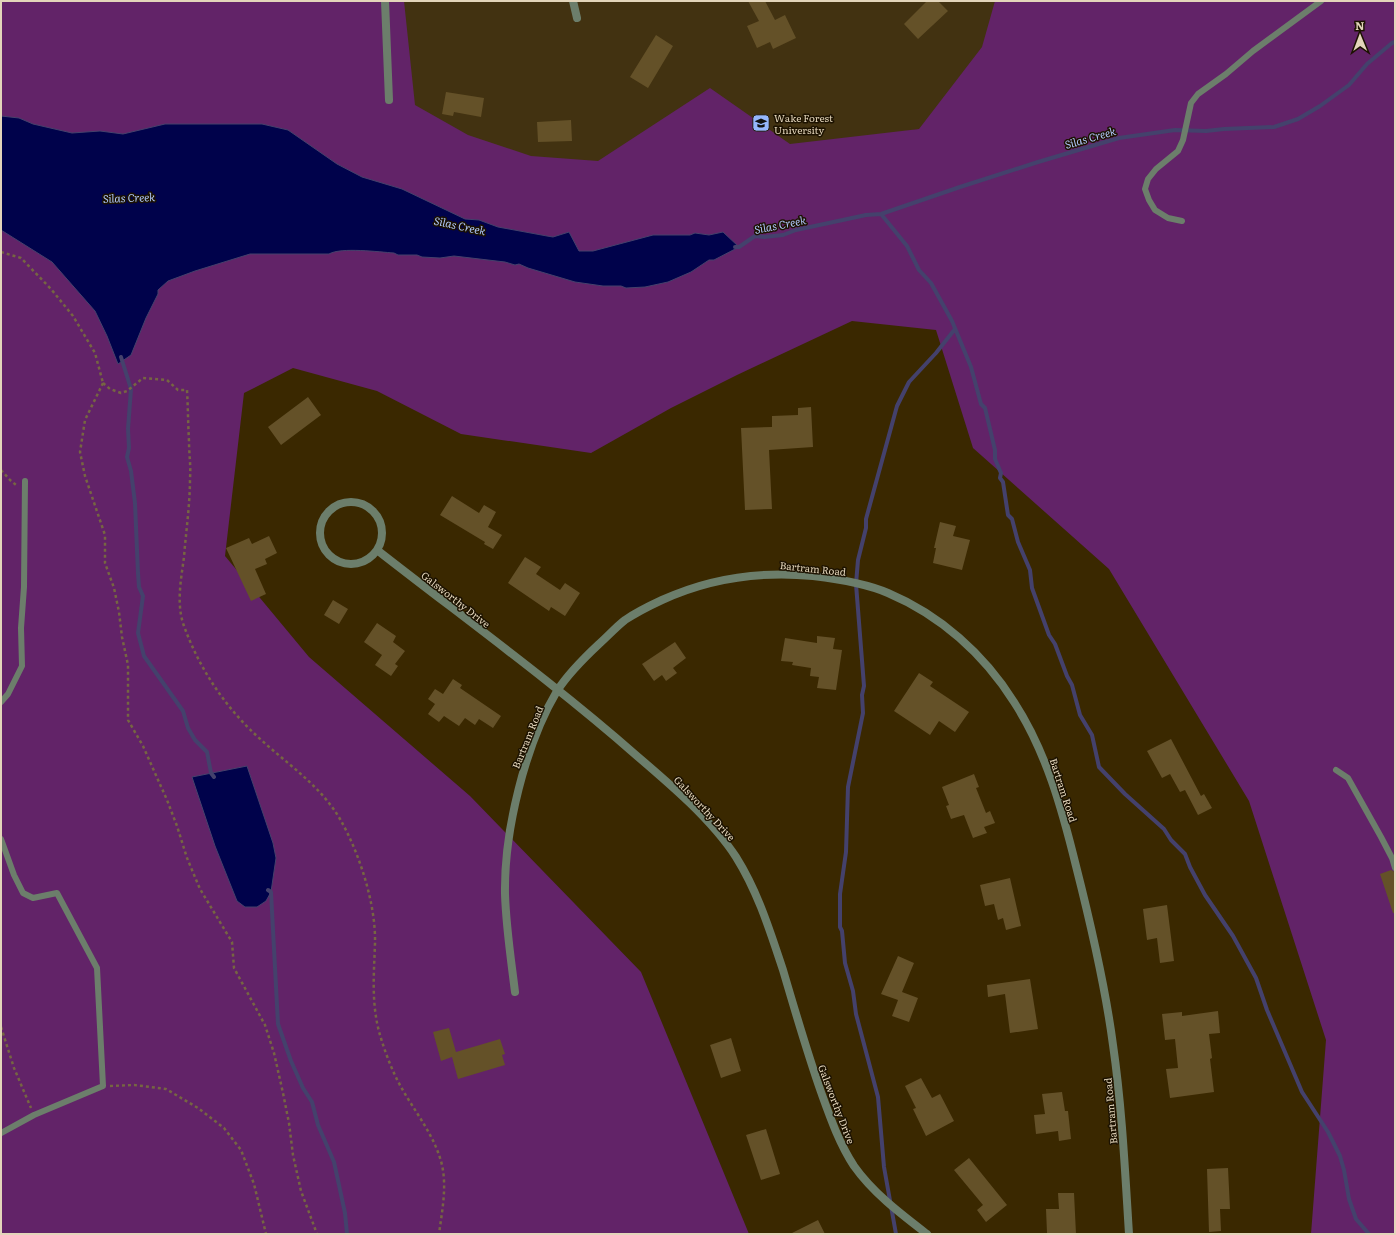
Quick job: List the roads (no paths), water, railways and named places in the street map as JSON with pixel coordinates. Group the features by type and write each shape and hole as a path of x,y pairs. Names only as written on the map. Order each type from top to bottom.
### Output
{"street":[{"path":"385,1 389,100"},
{"path":"573,1 576,18"},
{"path":"346,502 354,502 367,506 377,516 382,530 382,537 377,550 370,557 358,563 344,563 335,560 322,546 320,527 324,518 333,508 346,502"},
{"name":"Galsworthy Drive","path":"377,550 594,718 664,779 721,837 735,855 757,896 773,940 814,1073 834,1127 846,1154 871,1186 896,1210 927,1234"},
{"name":"Bartram Road","path":"515,992 508,939 505,891 509,837 514,808 526,766 541,724 558,690 582,660 626,620 647,607 674,594 697,586 746,575 775,574 832,578 886,592 918,608 947,627 969,646 1007,691 1028,724 1052,783 1068,833 1104,986 1113,1043 1121,1112 1129,1234"}],"lane":[{"path":"1182,221 1168,218 1155,210 1145,189 1148,179 1156,169 1178,151 1183,140 1190,103 1198,94 1226,74 1253,51 1321,1"},
{"path":"1,702 8,694 22,666 21,628 24,587 25,484"},
{"path":"1336,770 1348,778 1392,858 1395,868"},
{"path":"1,839 14,875 23,893 33,898 57,893 97,968 103,1086 34,1115 1,1133"}],"water":[{"path":"1,116 19,118 33,124 72,133 100,131 123,134 165,124 262,124 288,130 337,164 362,177 402,189 465,219 479,220 498,227 553,237 569,232 579,251 593,251 653,235 690,235 695,233 709,235 723,232 739,247 714,260 709,260 691,272 668,282 645,287 626,288 621,286 603,286 575,282 519,264 515,265 505,262 454,256 440,258 422,257 417,255 398,255 394,253 351,250 329,254 250,254 168,281 158,290 158,294 146,318 131,355 118,364 95,311 52,262 1,230"},
{"path":"247,766 273,843 276,858 271,892 266,901 257,907 245,907 237,901 215,846 192,777"}],"waterway":[{"name":"Silas Creek","path":"735,247 739,247 755,236 764,237 783,235 796,230 866,215 881,214 1038,162 1119,138 1175,130 1206,131 1274,127 1298,119 1320,106 1349,85 1367,64 1395,42"},
{"path":"881,214 907,246 919,270 931,283 952,321 971,367 981,404 985,408 995,450 995,459 1001,473 1000,478 1003,482 1008,515 1012,519 1018,542 1030,570 1032,588 1049,635 1055,644 1072,685 1080,715 1092,735 1099,767 1125,794 1164,829 1171,840 1185,854 1190,867 1205,895 1233,936 1256,978 1267,1010 1302,1092 1328,1132 1340,1156 1349,1199 1356,1219 1369,1234"},
{"path":"896,1234 884,1167 878,1097 856,1014 853,991 845,963 842,931 840,927 840,894 846,852 848,787 863,713 862,695 864,686 856,584 858,560 866,528 866,519 897,406 909,382 936,353 955,329"},
{"path":"121,357 131,389 128,429 129,448 127,457 131,471 135,503 139,587 143,596 138,633 144,656 183,711 188,728 195,740 207,752 211,773 214,777"},
{"path":"268,890 271,892 278,1024 291,1061 303,1088 312,1102 318,1125 334,1162 345,1213 347,1234"}],"place":[{"name":"Wake Forest University","path":"761,123"}]}
